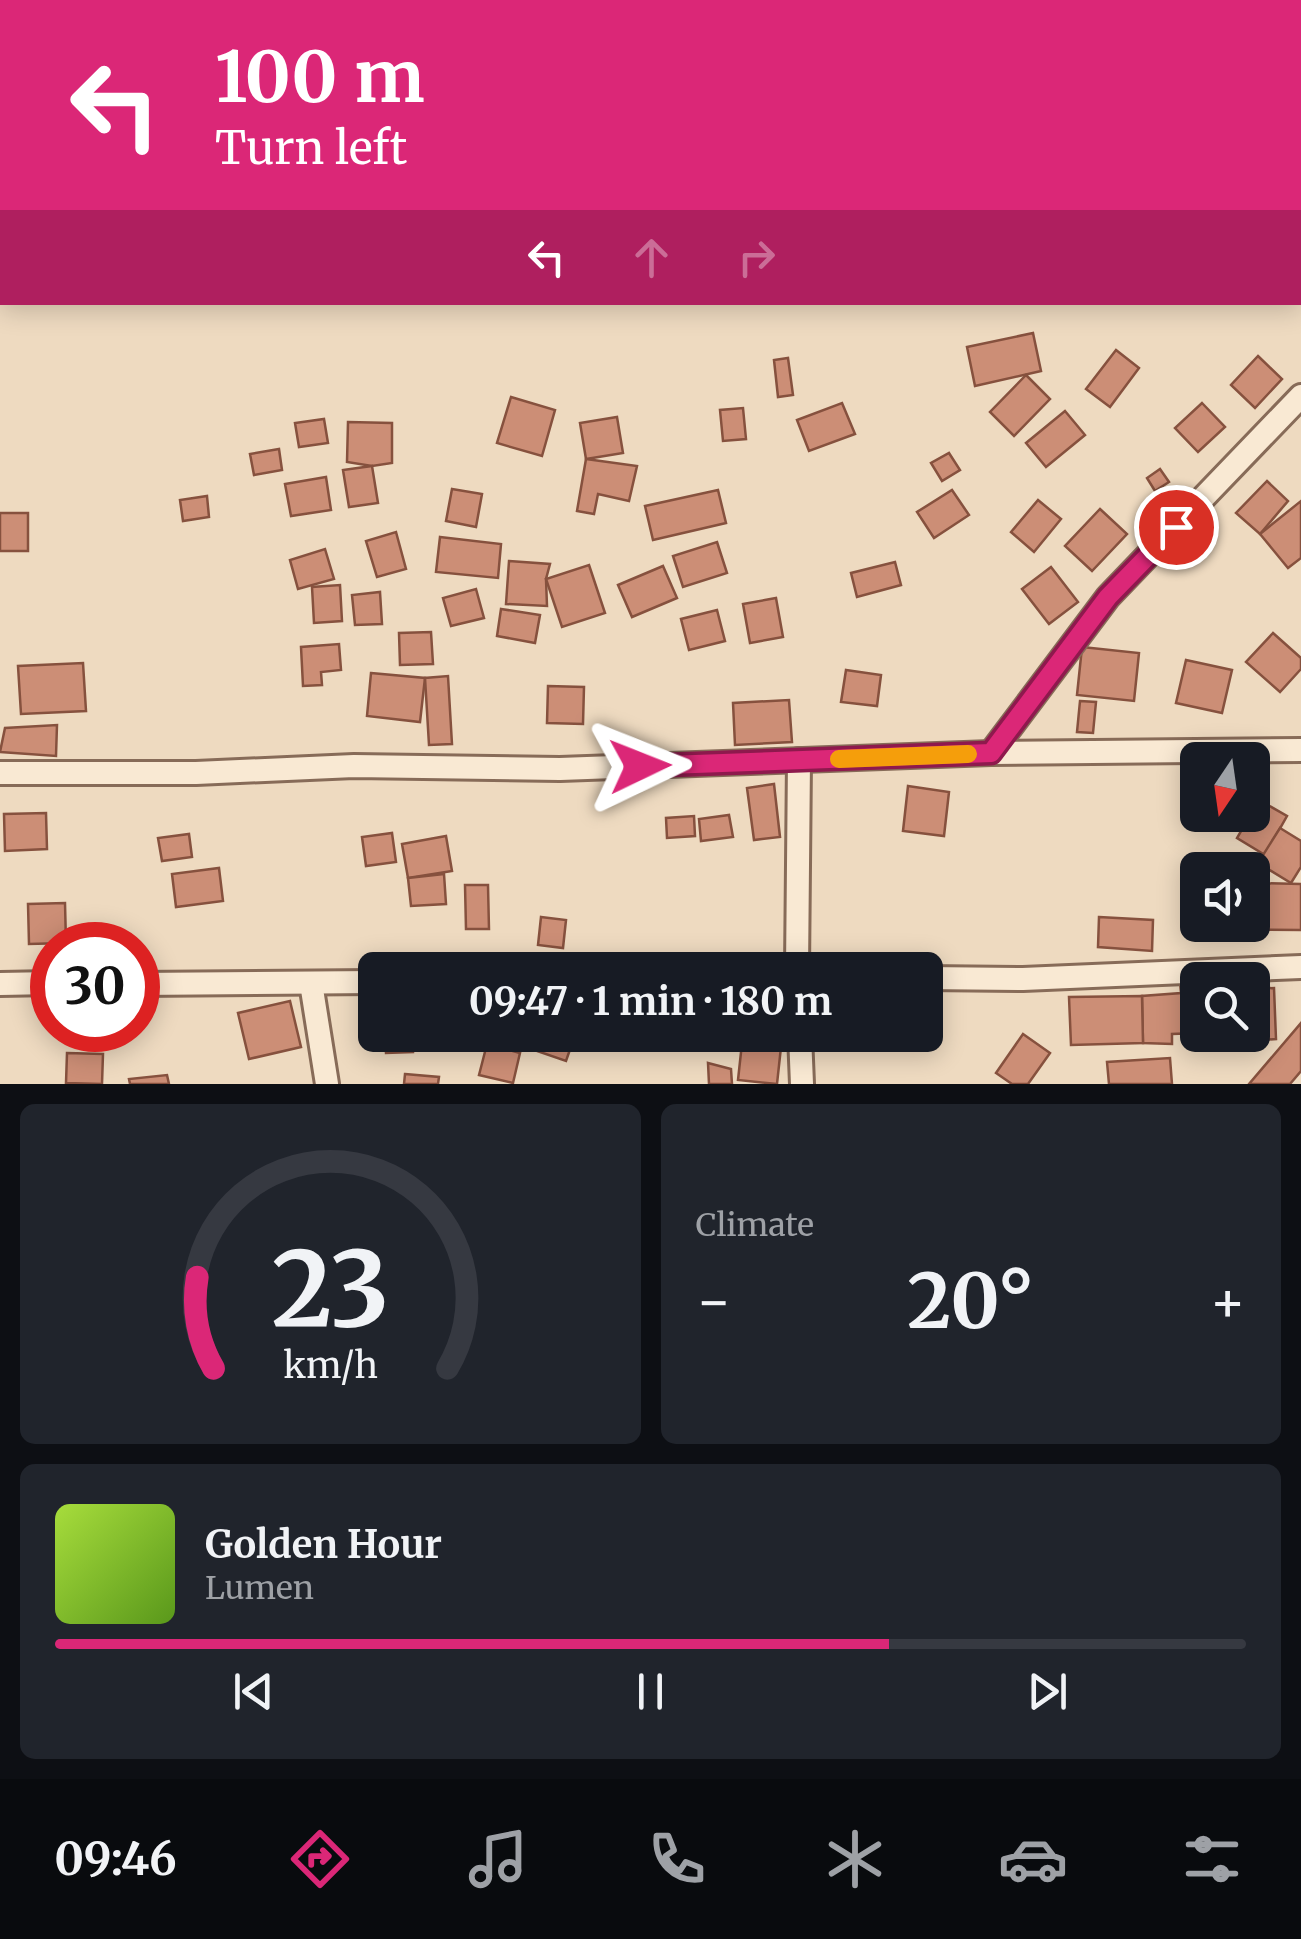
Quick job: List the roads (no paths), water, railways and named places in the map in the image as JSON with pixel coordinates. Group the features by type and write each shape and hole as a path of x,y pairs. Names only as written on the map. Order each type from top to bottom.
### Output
{"street":[{"path":"991,753 1108,597 1301,396"},
{"path":"0,773 196,773 354,766 560,769 991,753 1301,750"},
{"path":"798,952 799,760"},
{"path":"943,978 1023,979 1301,967"},
{"path":"160,984 358,982"},
{"path":"0,984 30,983"},
{"path":"311,983 327,1084"},
{"path":"801,1052 802,1084"}]}
